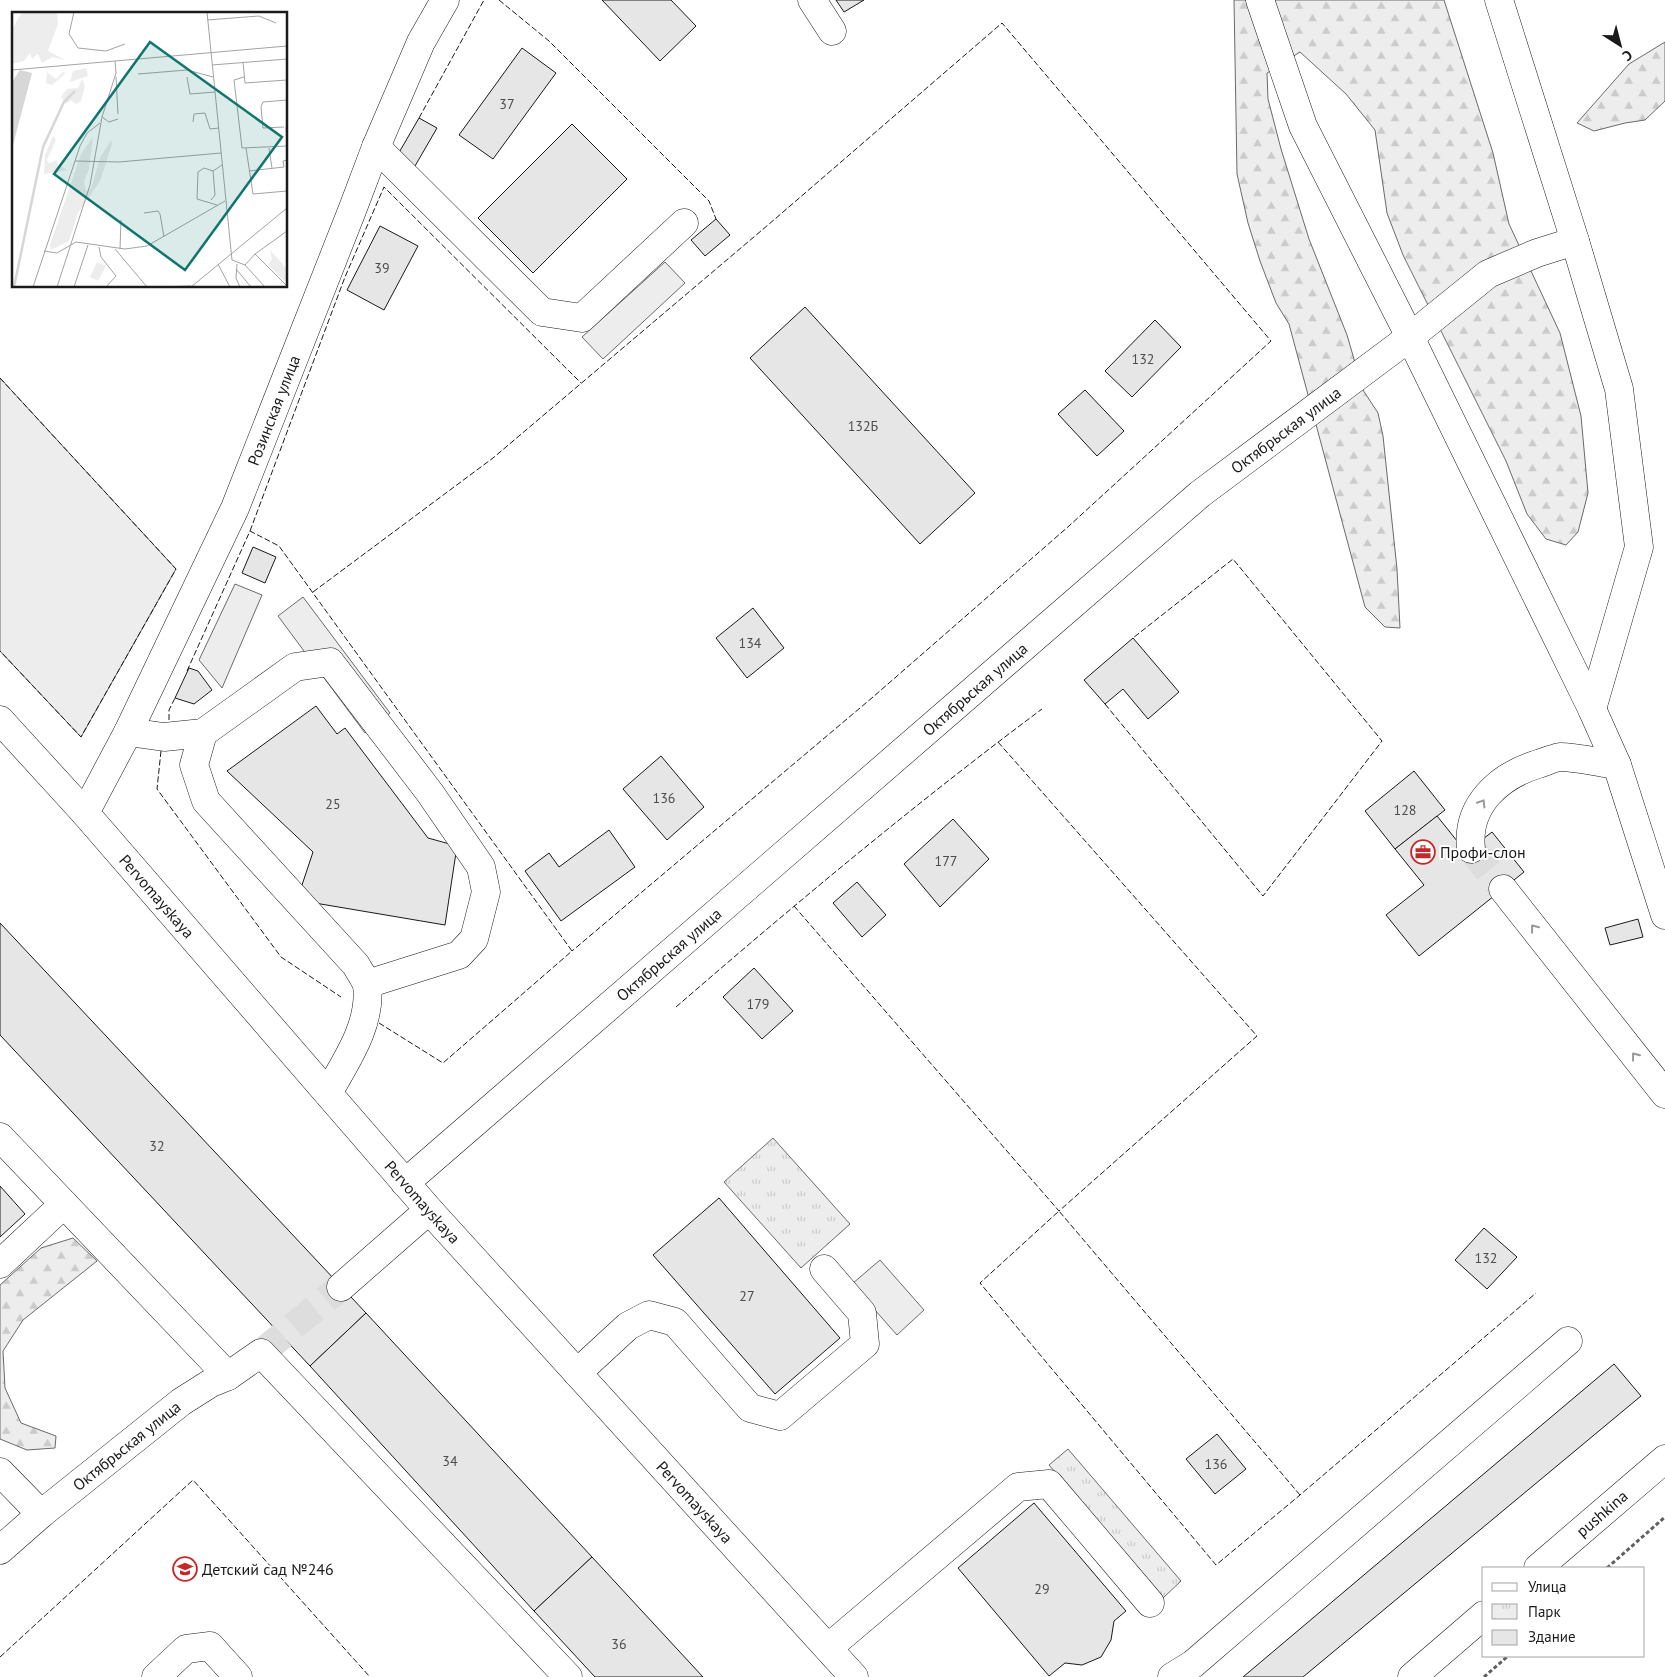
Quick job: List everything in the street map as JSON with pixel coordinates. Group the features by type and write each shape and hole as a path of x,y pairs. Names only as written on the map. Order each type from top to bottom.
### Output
{"street":[{"name":"Розинская улица","path":"85,813 128,732 235,508 376,147 421,42 444,0"},
{"path":"812,0 832,31"},
{"path":"1260,0 1303,126 1410,337 1592,709 1617,765 1665,915"},
{"path":"1499,0 1575,241 1619,389 1639,547 1592,709"},
{"path":"376,147 542,312 582,318 684,224"},
{"name":"Октябрьская улица","path":"405,1183 1200,494 1410,337 1488,274 1537,253 1575,241"},
{"path":"128,732 164,737 202,733 294,667 330,662 430,793 481,867 486,892 474,938 459,955 366,984"},
{"name":"Pervomayskaya","path":"0,720 85,813 429,1210 854,1677"},
{"path":"202,733 194,765 206,800 356,964 366,984 366,1016 350,1052 328,1093"},
{"path":"1471,848 1469,835 1474,816 1487,794 1522,769 1559,757 1617,765"},
{"path":"1503,889 1665,1094"},
{"path":"0,1138 228,1376"},
{"path":"0,1264 64,1204"},
{"path":"341,1287 429,1210"},
{"path":"577,1372 628,1326 649,1315 675,1322 750,1408 780,1416 865,1344 862,1313 824,1269"},
{"path":"1172,1677 1193,1664 1568,1341"},
{"name":"Октябрьская улица","path":"0,1550 41,1514 181,1402 211,1383 228,1376 261,1353 568,1677"},
{"name":"pushkina","path":"1539,1567 1665,1459"},
{"path":"0,1472 41,1514"},
{"path":"828,1648 1018,1487 1049,1484 1150,1603"},
{"path":"1412,1677 1482,1617"},
{"path":"156,1677 186,1649 210,1646 238,1677"}],"path":[{"path":"1608,1567 1665,1517"},
{"path":"1484,1677 1507,1657"}],"shaded area":[{"path":"665,262 685,283 603,359 582,337"},
{"path":"0,378 176,569 81,737 0,651"},
{"path":"235,584 262,595 222,688 199,660"},
{"path":"303,597 390,713 365,733 278,616"},
{"path":"880,1260 924,1310 897,1335 852,1284"}],"green space":[{"path":"1234,0 1444,0 1493,153 1509,224 1560,333 1581,416 1588,493 1578,532 1566,545 1546,539 1527,514 1506,461 1403,255 1387,213 1375,130 1346,94 1300,52 1267,73 1268,99 1281,149 1309,239 1347,335 1363,390 1378,413 1383,436 1397,569 1400,628 1385,627 1365,607 1289,324 1276,303 1248,223 1237,174"},
{"path":"1665,42 1665,101 1645,120 1594,131 1577,123 1629,64"},
{"path":"773,1138 850,1224 801,1268 724,1182"},
{"path":"73,1238 97,1261 23,1320 3,1351 5,1388 21,1423 56,1436 55,1448 27,1450 0,1439 0,1285 41,1248"},
{"path":"1068,1449 1181,1581 1163,1598 1049,1465"}],"building":[{"path":"602,0 671,0 696,26 660,61"},
{"path":"836,0 864,0 844,12"},
{"path":"522,48 556,73 493,159 459,135"},
{"path":"419,118 437,128 415,166 397,156"},
{"path":"572,124 627,179 533,273 478,218"},
{"path":"716,219 730,235 705,256 691,240"},
{"path":"380,226 418,246 384,310 347,290"},
{"path":"805,307 975,493 920,544 750,358"},
{"path":"1155,320 1181,347 1132,397 1105,371"},
{"path":"1085,390 1124,431 1097,456 1058,414"},
{"path":"253,547 276,557 265,583 242,573"},
{"path":"753,608 784,648 747,678 716,638"},
{"path":"1133,638 1179,692 1148,719 1123,689 1105,704 1084,680"},
{"path":"189,668 198,671 212,690 194,704 175,698"},
{"path":"316,706 337,734 345,728 428,838 457,846 445,925 297,900 313,852 227,771"},
{"path":"661,756 704,807 667,840 623,789"},
{"path":"1414,771 1445,810 1395,849 1365,811"},
{"path":"1437,816 1466,852 1492,832 1524,872 1419,956 1386,915 1424,885 1395,849"},
{"path":"953,819 989,859 940,907 904,864"},
{"path":"609,830 635,867 561,921 525,871 549,853 559,867"},
{"path":"857,882 886,915 862,937 833,903"},
{"path":"1638,919 1643,937 1610,945 1605,928"},
{"path":"0,923 366,1313 310,1366 0,1035"},
{"path":"754,968 793,1011 762,1039 723,997"},
{"path":"0,1186 25,1214 0,1237"},
{"path":"719,1198 840,1338 775,1394 653,1255"},
{"path":"1484,1228 1517,1257 1487,1289 1455,1260"},
{"path":"366,1313 592,1557 534,1611 310,1366"},
{"path":"1614,1364 1641,1396 1303,1677 1243,1677"},
{"path":"1217,1434 1246,1469 1215,1494 1186,1459"},
{"path":"1034,1503 1126,1611 1114,1621 1111,1640 1101,1657 1082,1665 1065,1663 1049,1676 958,1568"},
{"path":"592,1557 703,1677 595,1677 534,1611"}],"tunnel":[{"path":"1471,849 1503,889"},
{"path":"261,1353 341,1287"}],"fence":[{"path":"419,118 484,0"},
{"path":"499,0 549,41 709,201 716,219"},
{"path":"313,592 493,458 768,225 1002,23 1271,341 1069,526 873,697 572,951"},
{"path":"250,531 345,277 384,187 581,383"},
{"path":"0,378 176,569 81,737 0,651"},
{"path":"187,671 250,531 279,546 572,951 443,1063 379,1023"},
{"path":"1105,704 1263,896 1382,741 1233,559 1133,638"},
{"path":"169,720 169,710 176,696"},
{"path":"676,1007 856,855 1042,709"},
{"path":"794,906 1059,1211 1257,1036 998,742"},
{"path":"161,751 157,789 281,957 341,997"},
{"path":"1300,1495 1059,1211 980,1283 1216,1565 1300,1495 1536,1293"},
{"path":"0,1657 193,1480 370,1677"}],"place":[{"name":"Профи-слон","path":"1423,852"},
{"name":"Детский сад №246","path":"185,1569"}]}
